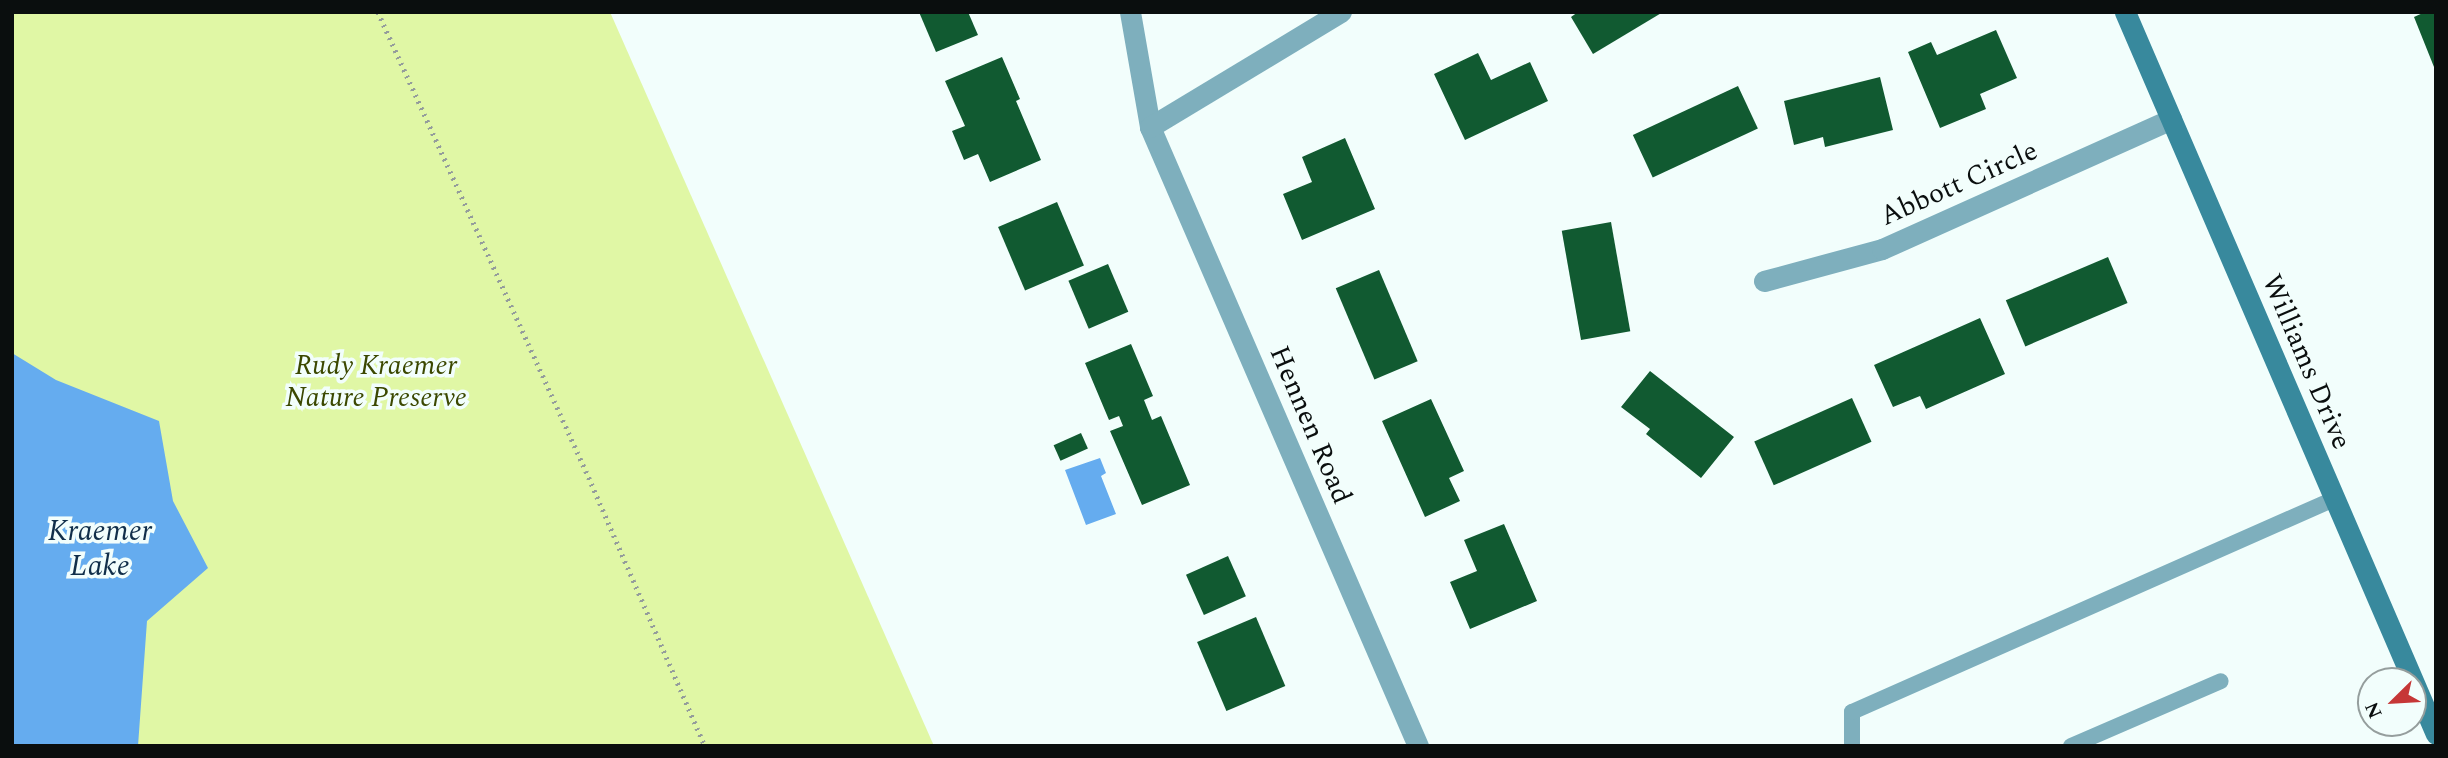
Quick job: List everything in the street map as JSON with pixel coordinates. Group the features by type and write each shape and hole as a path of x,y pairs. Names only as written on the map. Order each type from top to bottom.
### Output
{"main road":[{"name":"Williams Drive","path":"2125,12 2436,734"}],"street":[{"name":"Hennen Road","path":"1130,12 1150,127 1418,746"},
{"path":"1150,127 1341,12"},
{"name":"Abbott Circle","path":"1764,281 1882,249 2171,119"}],"lane":[{"path":"1852,746 1852,712 2334,499"},
{"path":"2071,746 2221,681"}],"path":[{"path":"378,12 586,471 705,746"}],"green space":[{"name":"Rudy Kraemer Nature Preserve","path":"12,12 610,12 934,746 12,746"}],"water":[{"name":"Kraemer Lake","path":"12,353 56,380 159,421 173,501 208,568 147,621 138,746 12,746"},
{"path":"1100,458 1106,473 1101,476 1116,514 1086,525 1065,470"}],"building":[{"path":"919,12 968,12 978,35 936,52"},
{"path":"1578,12 1663,12 1593,54 1571,17"},
{"path":"2425,12 2436,12 2436,72 2414,17"},
{"path":"1996,30 2017,78 1980,94 1986,109 1940,128 1908,52 1931,42 1937,55"},
{"path":"1478,53 1491,80 1530,62 1548,101 1465,140 1434,74"},
{"path":"1002,57 1020,99 1016,101 1041,160 990,182 978,154 964,160 952,131 965,126 945,81"},
{"path":"1880,77 1893,130 1825,147 1823,137 1794,145 1784,101"},
{"path":"1738,86 1758,129 1653,178 1633,135"},
{"path":"1345,138 1375,209 1302,240 1283,194 1312,182 1302,157"},
{"path":"1057,202 1084,266 1025,291 998,227"},
{"path":"1611,222 1630,331 1581,340 1562,231"},
{"path":"2108,257 2128,303 2025,346 2006,300"},
{"path":"1108,264 1128,312 1089,329 1068,281"},
{"path":"1379,270 1418,361 1374,379 1336,288"},
{"path":"1980,318 2005,374 1926,409 1920,396 1893,407 1874,365"},
{"path":"1131,344 1153,396 1144,400 1152,420 1161,416 1190,485 1142,505 1110,431 1123,426 1119,416 1109,420 1085,363"},
{"path":"1650,371 1734,437 1701,478 1646,434 1650,429 1621,407"},
{"path":"1852,398 1872,442 1774,485 1754,442"},
{"path":"1431,399 1464,471 1449,478 1460,501 1425,517 1382,421"},
{"path":"1081,433 1088,449 1061,461 1054,445"},
{"path":"1504,524 1537,601 1470,629 1450,582 1477,571 1464,540"},
{"path":"1228,556 1246,596 1204,615 1186,575"},
{"path":"1256,617 1285,686 1226,711 1197,642"}]}
